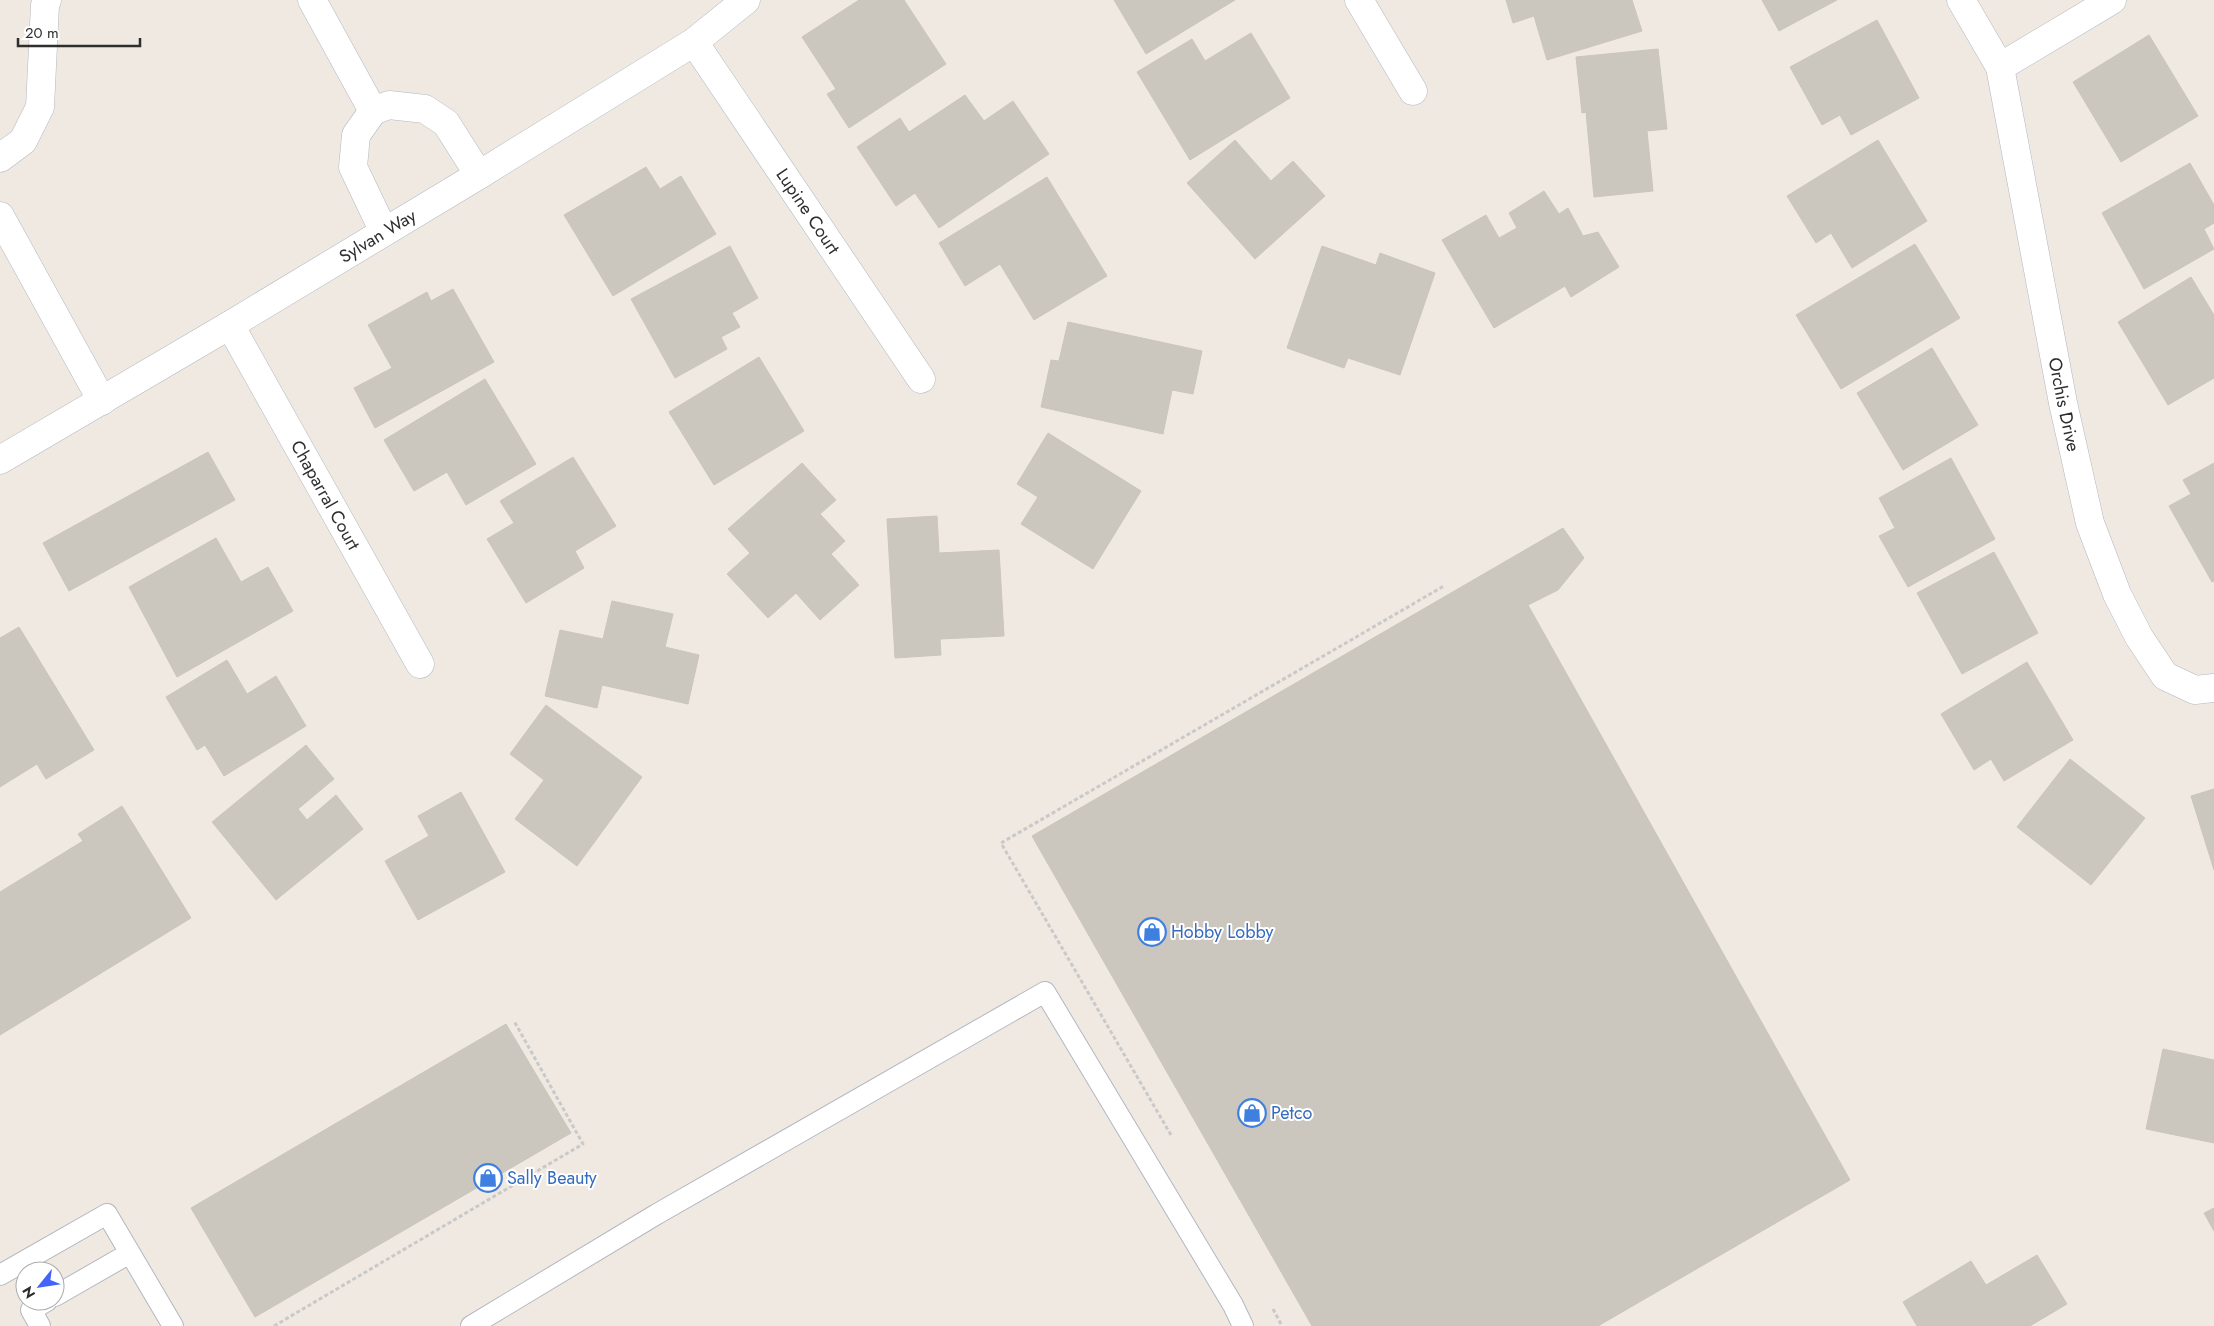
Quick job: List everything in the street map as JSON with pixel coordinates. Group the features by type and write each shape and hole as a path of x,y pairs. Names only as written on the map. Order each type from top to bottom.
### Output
{"street":[{"path":"0,158 23,141 40,107 45,5 47,0"},
{"path":"312,0 373,111"},
{"name":"Sylvan Way","path":"0,460 230,325 694,42 746,0"},
{"path":"1359,0 1413,92"},
{"name":"Orchis Drive","path":"1961,0 2000,67 2064,403 2090,523 2117,594 2139,637 2165,676 2195,690 2214,688"},
{"path":"2000,67 2112,0"},
{"name":"Lupine Court","path":"694,42 920,379"},
{"path":"384,232 353,167 356,135 373,111 389,105 425,109 446,123 479,174"},
{"path":"0,216 102,400"},
{"name":"Chaparral Court","path":"230,325 420,664"}],"lane":[{"path":"471,1326 657,1214 1046,992 1233,1305 1243,1326"},
{"path":"0,1275 107,1214 173,1326"},
{"path":"65,1290 130,1253"},
{"path":"32,1311 40,1326"}],"path":[{"path":"1172,1136 1001,843 1444,586"},
{"path":"274,1326 584,1144 514,1021"},
{"path":"1272,1309 1282,1326"}],"building":[{"path":"859,0 904,0 946,64 849,128 827,94 836,89 802,37"},
{"path":"1114,0 1235,0 1146,54"},
{"path":"1506,0 1632,0 1642,31 1547,60 1534,16 1513,23"},
{"path":"1762,0 1837,0 1779,31"},
{"path":"1877,20 1919,98 1851,135 1840,115 1822,125 1790,67"},
{"path":"1251,33 1290,98 1190,160 1137,72 1192,39 1205,61"},
{"path":"2149,35 2198,116 2121,162 2073,82"},
{"path":"1658,49 1667,129 1647,131 1653,191 1594,197 1586,112 1582,113 1576,57"},
{"path":"965,95 984,121 1013,101 1049,154 939,228 915,193 896,206 857,147 900,118 909,132"},
{"path":"1235,140 1271,181 1293,161 1325,196 1255,259 1187,183"},
{"path":"1878,140 1927,221 1852,268 1831,233 1816,243 1787,196"},
{"path":"2190,163 2214,205 2214,223 2204,229 2214,249 2144,289 2102,213"},
{"path":"646,167 660,189 681,176 716,234 613,296 564,215"},
{"path":"1047,177 1107,276 1034,320 1000,264 965,286 939,243"},
{"path":"1544,191 1559,214 1568,208 1583,236 1598,232 1619,267 1571,297 1565,286 1494,328 1442,240 1486,215 1499,238 1517,228 1509,213"},
{"path":"1915,244 1960,318 1841,389 1796,315"},
{"path":"730,246 758,298 732,313 740,327 721,337 727,349 675,378 631,299"},
{"path":"1322,246 1376,265 1380,253 1435,273 1400,375 1348,358 1344,368 1287,348"},
{"path":"2191,277 2214,315 2214,378 2168,405 2118,322"},
{"path":"453,289 494,362 375,428 354,388 392,368 368,325 427,292 431,301"},
{"path":"1068,322 1202,351 1193,394 1172,390 1163,434 1041,407 1051,360 1059,361"},
{"path":"1932,348 1978,425 1903,470 1857,393"},
{"path":"759,357 804,431 714,485 669,412"},
{"path":"485,379 536,464 466,505 447,472 414,491 384,440"},
{"path":"1048,433 1141,491 1093,569 1021,524 1038,497 1017,484"},
{"path":"208,452 235,500 69,591 43,543"},
{"path":"573,457 616,526 575,551 584,568 526,603 487,539 514,523 500,501"},
{"path":"1951,458 1995,539 1908,587 1879,536 1895,528 1879,498"},
{"path":"802,463 836,500 820,514 845,541 831,554 859,585 820,620 796,593 768,618 727,574 750,553 728,529"},
{"path":"2214,463 2214,581 2212,582 2169,506 2191,494 2183,480"},
{"path":"937,516 939,553 999,550 1004,636 940,639 941,655 895,658 887,519"},
{"path":"1563,528 1584,558 1558,590 1528,605 1850,1180 1598,1326 1312,1326 1032,836"},
{"path":"216,538 241,582 268,567 293,611 177,677 129,587"},
{"path":"1994,552 2038,633 1962,674 1917,593"},
{"path":"612,601 673,614 665,647 699,655 688,704 602,685 597,708 545,696 560,630 603,639"},
{"path":"19,627 94,750 46,779 37,764 0,787 0,638"},
{"path":"227,660 247,694 276,676 306,726 224,776 205,745 197,750 166,697"},
{"path":"2027,662 2073,740 2004,781 1991,759 1974,770 1941,714"},
{"path":"546,705 642,777 577,866 515,819 544,780 510,754"},
{"path":"306,745 334,779 298,809 307,820 336,795 363,829 276,900 212,822"},
{"path":"2070,759 2145,818 2091,885 2017,827"},
{"path":"2214,789 2214,870 2191,796"},
{"path":"461,792 505,872 418,920 385,861 429,836 418,816"},
{"path":"122,806 191,918 0,1035 0,892 83,841 78,834"},
{"path":"506,1024 571,1133 255,1317 191,1208"},
{"path":"2163,1049 2214,1060 2214,1143 2146,1129"},
{"path":"2214,1208 2214,1231 2204,1213"},
{"path":"2037,1255 2067,1304 2030,1326 1917,1326 1903,1302 1971,1261 1986,1285"}],"place":[{"name":"Hobby Lobby","path":"1152,932"},
{"name":"Petco","path":"1252,1113"},
{"name":"Sally Beauty","path":"488,1178"}]}
